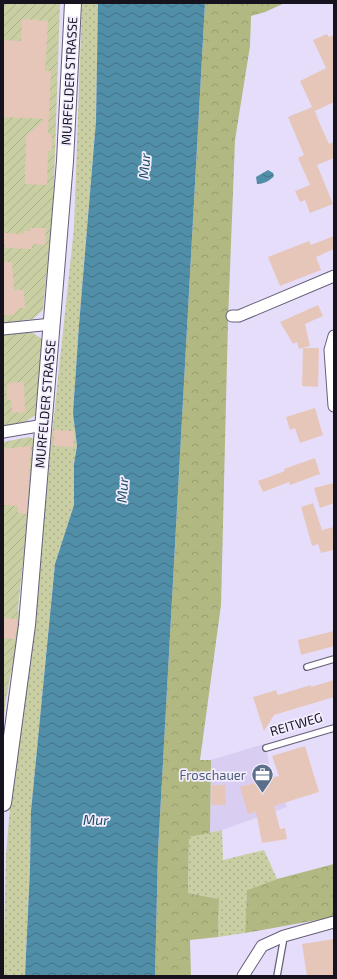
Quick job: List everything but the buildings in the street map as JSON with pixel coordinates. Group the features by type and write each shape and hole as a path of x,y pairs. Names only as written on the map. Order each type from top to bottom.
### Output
{"street":[{"name":"MURFELDER STRASSE","path":"3,803 27,625 65,161 73,3"},
{"path":"232,316 239,316 334,276"},
{"path":"3,328 52,324"},
{"path":"334,336 330,350 334,406"},
{"path":"3,432 44,425"},
{"path":"243,976 262,946 284,936 334,922"}],"lane":[{"path":"306,667 334,659"},
{"name":"REITWEG","path":"266,748 334,728"},
{"path":"277,976 284,936"}],"shaded area":[{"path":"267,743 266,748 269,763 268,778 276,776 287,807 210,833 211,760"}],"green space":[{"path":"3,3 60,3 53,211 43,310 33,319 3,323"},
{"path":"82,3 98,3 96,121 73,413 77,446 74,464 74,505 55,564 31,811 25,976 3,976 6,855 12,783 28,660 74,228"},
{"path":"205,3 285,3 265,12 251,16 250,46 235,140 228,321 221,605 200,760 211,760 210,833 189,837 188,893 219,899 218,937 190,940 191,976 155,976 158,852"},
{"path":"31,332 44,340 37,414 25,422 3,426 3,335"},
{"path":"29,437 36,440 18,609 18,639 6,699 3,729 3,442"},
{"path":"222,830 223,860 264,850 277,879 247,890 245,933 218,937 219,899 188,893 189,837"},
{"path":"334,864 334,917 245,933 247,890 277,879"}],"water":[{"name":"Mur","path":"98,3 205,3 158,852 155,976 25,976 31,811 55,564 74,505 74,464 77,446 73,413 96,121"},
{"path":"268,170 273,173 274,176 266,182 257,184 256,177"}],"place":[{"name":"Froschauer","path":"262,794"}]}
